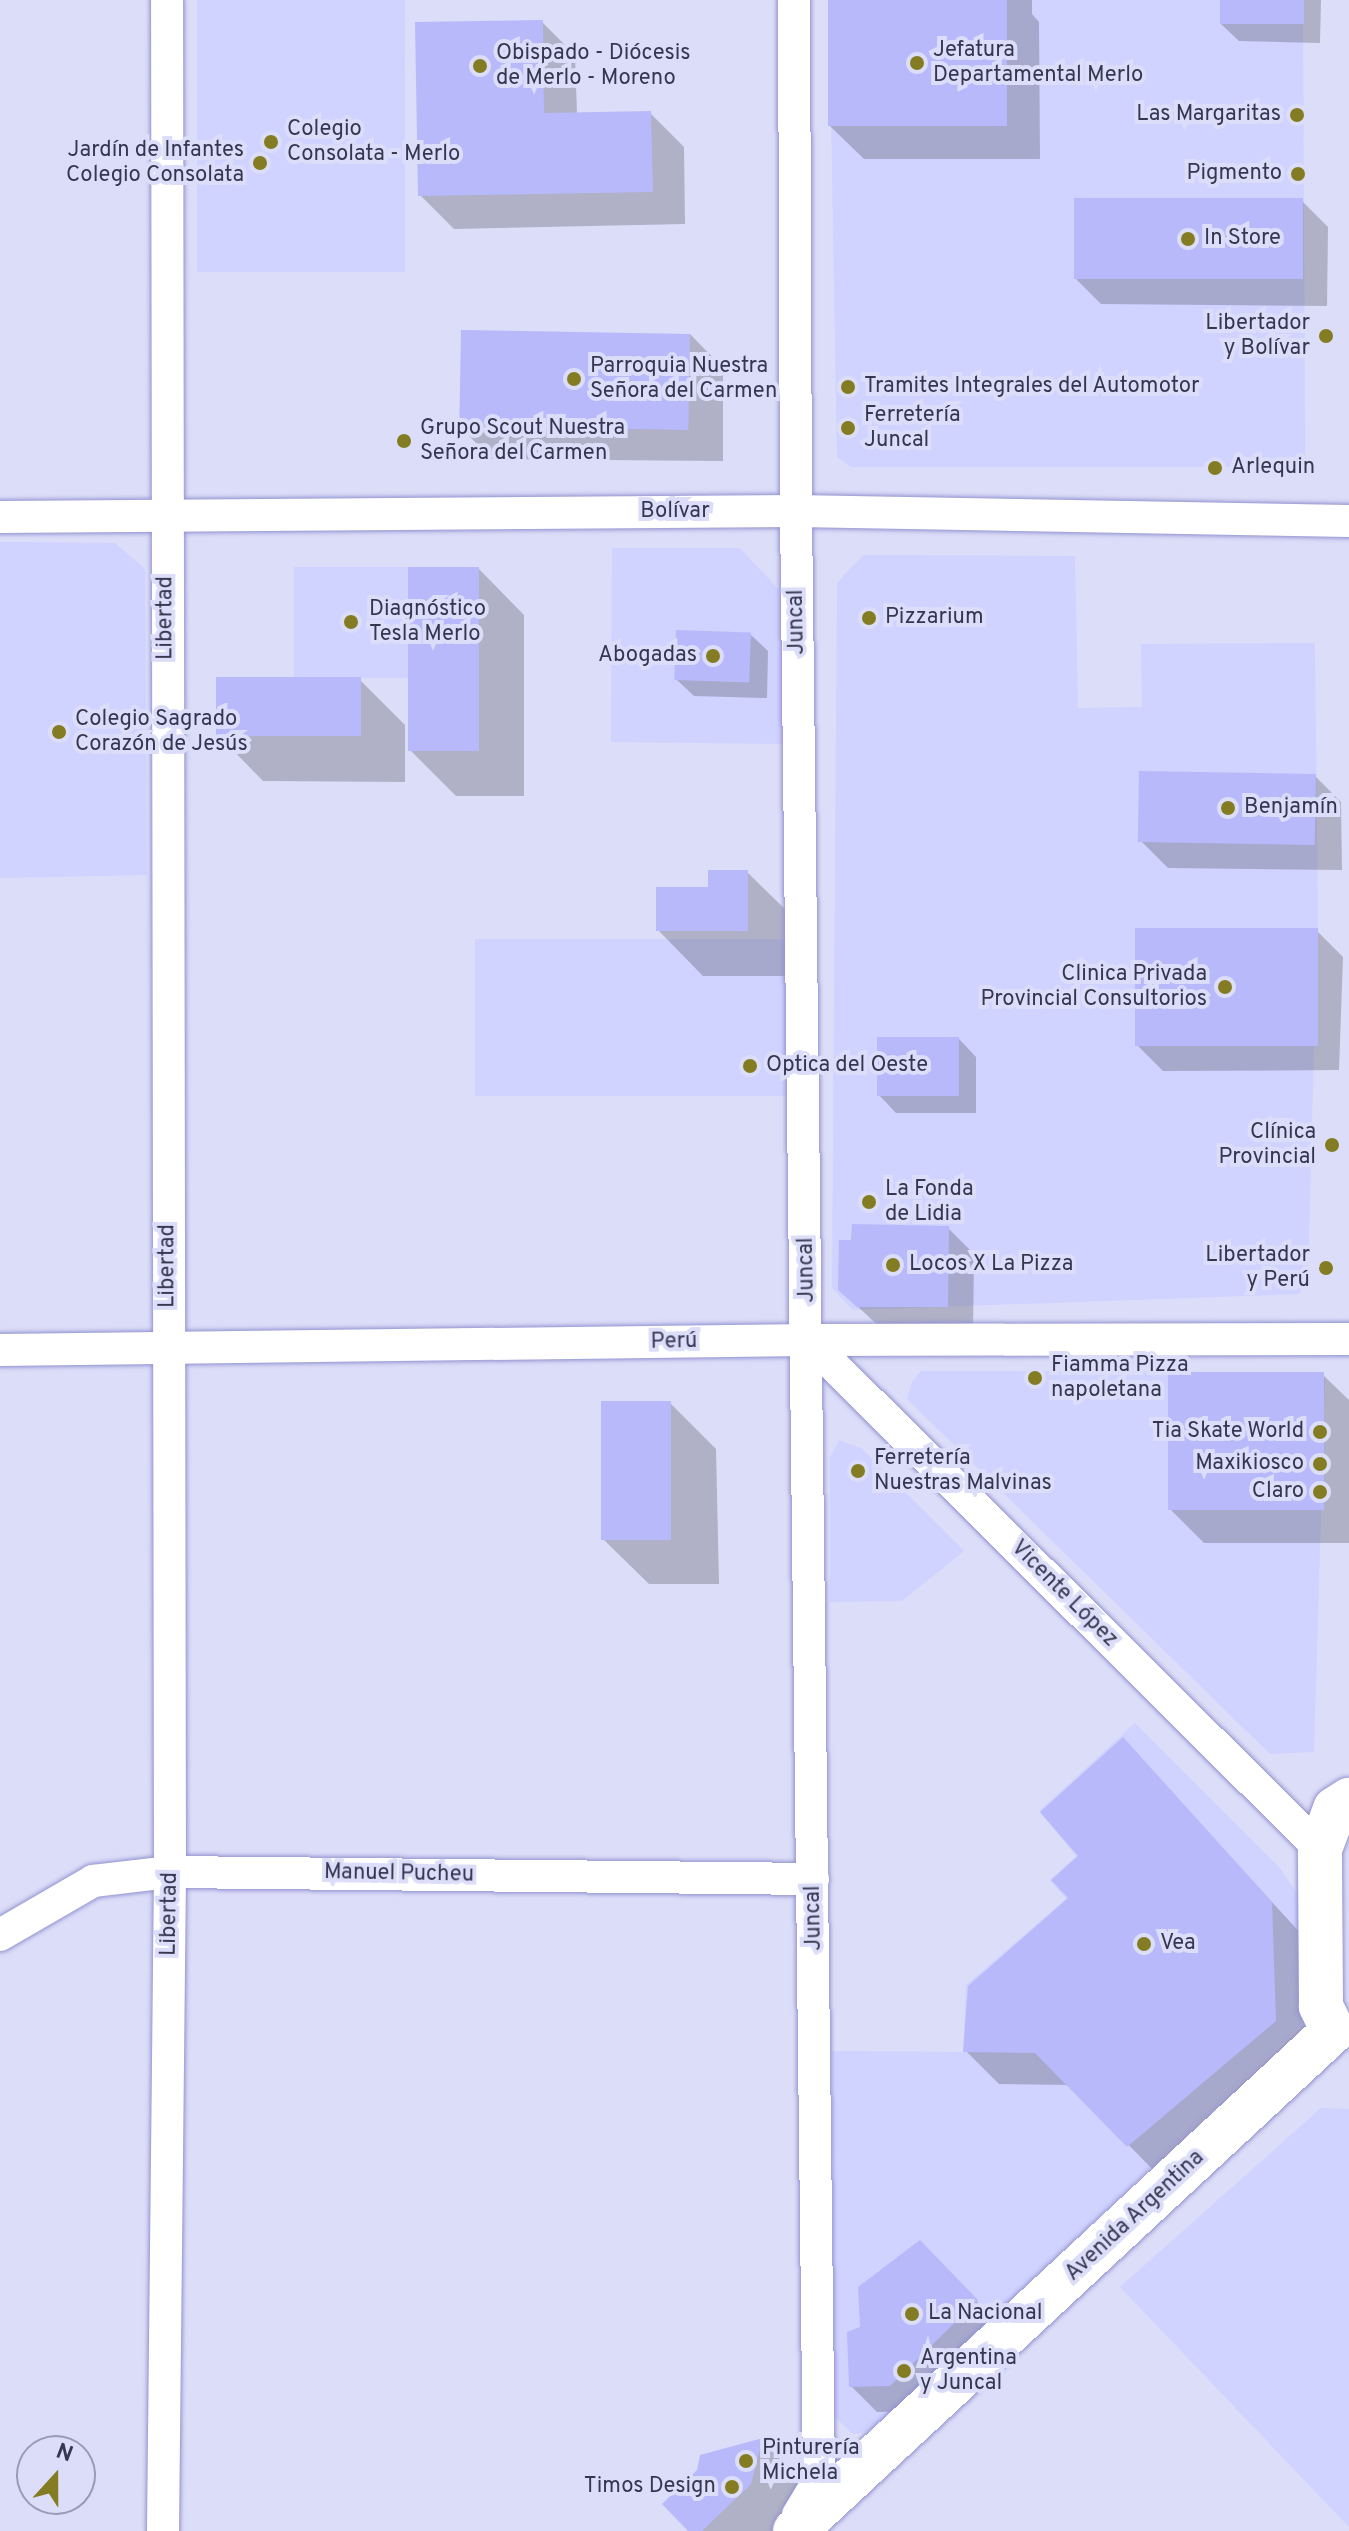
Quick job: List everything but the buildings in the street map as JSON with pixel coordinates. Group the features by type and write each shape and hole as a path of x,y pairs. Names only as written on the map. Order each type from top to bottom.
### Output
{"main road":[{"path":"1341,2034 1321,2006 1320,1849 1335,1809 1349,1800"},
{"name":"Avenida Argentina","path":"792,2531 1341,2034"}],"street":[{"name":"Libertad","path":"163,2531 170,1872 167,0"},
{"name":"Juncal","path":"792,2531 819,2480 796,511 794,0"},
{"name":"Bolívar","path":"0,517 796,511 1349,521"},
{"name":"Perú","path":"0,1350 808,1340 1349,1339"},
{"name":"Vicente López","path":"808,1340 1320,1849"},
{"name":"Manuel Pucheu","path":"0,1935 93,1881 170,1872 813,1879"}],"shaded area":[{"path":"197,0 405,0 405,272 197,272"},
{"path":"829,0 1303,0 1305,458 1294,467 851,467 837,457"},
{"name":"Colegio Sagrado Corazón de Jesús","path":"0,542 115,543 145,569 147,875 0,878"},
{"path":"612,548 740,548 782,593 784,744 611,742"},
{"path":"863,555 1075,556 1078,708 1142,707 1141,644 1315,643 1318,929 1135,929 1135,1046 1314,1045 1308,1277 1299,1294 853,1310 832,1288 837,583"},
{"name":"Diagnóstico Tesla Merlo","path":"294,567 408,567 408,678 294,678"},
{"path":"475,939 786,939 786,1096 475,1096"},
{"path":"921,1371 1314,1372 1325,1379 1314,1752 1270,1754 907,1399 912,1382"},
{"path":"839,1440 861,1448 964,1551 902,1601 830,1602 830,1457"},
{"path":"1135,1723 1280,1868 1300,1898 1301,2025 875,2428 854,2435 834,2416 832,2051 963,2052 966,1985 1066,1899 1050,1880 1076,1856 1039,1811"},
{"path":"1321,2108 1349,2109 1349,2527 1120,2287"}],"place":[{"name":"Jefatura Departamental Merlo","path":"917,63"},
{"name":"Obispado - Diócesis de Merlo - Moreno","path":"480,66"},
{"name":"Las Margaritas","path":"1297,115"},
{"name":"Colegio Consolata - Merlo","path":"271,142"},
{"name":"Jardín de Infantes Colegio Consolata","path":"260,163"},
{"name":"Pigmento","path":"1298,174"},
{"name":"In Store","path":"1188,239"},
{"name":"Libertador y Bolívar","path":"1326,336"},
{"name":"Parroquia Nuestra Señora del Carmen","path":"574,379"},
{"name":"Tramites Integrales del Automotor","path":"848,387"},
{"name":"Ferretería Juncal","path":"848,428"},
{"name":"Grupo Scout Nuestra Señora del Carmen","path":"404,441"},
{"name":"Arlequin","path":"1215,468"},
{"name":"Pizzarium","path":"869,618"},
{"name":"Diagnóstico Tesla Merlo","path":"351,622"},
{"name":"Abogadas","path":"713,656"},
{"name":"Colegio Sagrado Corazón de Jesús","path":"59,732"},
{"name":"Benjamín","path":"1228,808"},
{"name":"Clinica Privada Provincial Consultorios","path":"1225,987"},
{"name":"Optica del Oeste","path":"750,1066"},
{"name":"Clínica Provincial","path":"1332,1145"},
{"name":"La Fonda de Lidia","path":"869,1202"},
{"name":"Locos X La Pizza","path":"893,1265"},
{"name":"Libertador y Perú","path":"1326,1268"},
{"name":"Fiamma Pizza napoletana","path":"1035,1378"},
{"name":"Tia Skate World","path":"1320,1432"},
{"name":"Maxikiosco","path":"1320,1464"},
{"name":"Ferretería Nuestras Malvinas","path":"858,1471"},
{"name":"Claro","path":"1320,1492"},
{"name":"Vea","path":"1144,1944"},
{"name":"La Nacional","path":"912,2314"},
{"name":"Argentina y Juncal","path":"904,2371"},
{"name":"Pinturería Michela","path":"746,2461"},
{"name":"Timos Design","path":"732,2487"}]}
